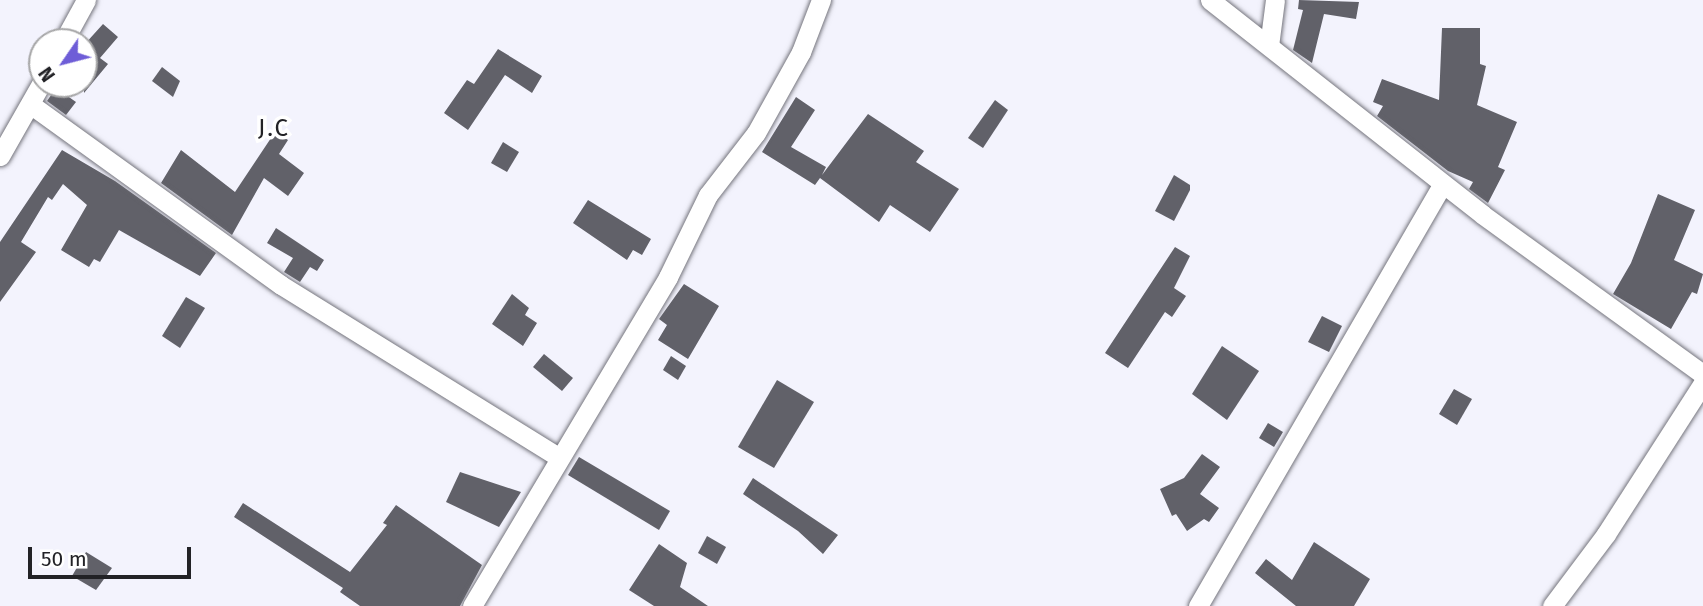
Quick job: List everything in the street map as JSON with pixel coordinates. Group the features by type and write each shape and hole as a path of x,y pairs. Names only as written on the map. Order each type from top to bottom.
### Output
{"street":[{"path":"71,28 86,0"},
{"path":"472,606 527,519 557,456 668,277 708,195 756,133 801,52 821,0"},
{"path":"1210,0 1443,184 1703,374"},
{"path":"1269,46 1275,0"},
{"path":"0,156 33,98"},
{"path":"30,104 281,285 557,456"},
{"path":"1198,606 1443,184"},
{"path":"1552,606 1605,534 1703,383"}],"building":[{"path":"1299,0 1359,2 1356,19 1324,14 1312,63 1293,50 1303,10 1298,9"},
{"path":"103,24 118,37 100,58 108,64 98,76 98,30"},
{"path":"1442,28 1480,28 1480,64 1486,66 1477,105 1517,122 1498,167 1505,170 1488,203 1469,189 1473,182 1448,171 1377,116 1383,106 1373,102 1382,79 1439,100"},
{"path":"498,49 542,76 532,93 505,75 468,130 444,113 467,80 474,84"},
{"path":"162,67 180,81 173,97 152,81"},
{"path":"796,97 815,110 791,147 826,167 822,175 868,114 924,151 916,162 959,189 930,232 890,205 879,222 820,178 815,185 762,152"},
{"path":"49,98 70,98 76,102 66,115 47,101"},
{"path":"995,100 1008,110 983,148 968,138"},
{"path":"275,132 288,140 279,154 304,173 288,196 264,178 232,235 161,183 181,150 235,192"},
{"path":"503,142 519,152 507,172 491,163"},
{"path":"62,150 115,181 216,253 200,276 119,230 100,262 94,259 89,267 61,250 87,205 63,184 52,200 48,197 21,242 36,252 0,302 0,242"},
{"path":"1174,175 1190,185 1190,190 1174,221 1155,211"},
{"path":"1658,194 1695,210 1674,260 1703,274 1697,294 1692,292 1671,329 1613,294 1631,263"},
{"path":"588,200 651,239 642,255 633,250 627,260 573,223"},
{"path":"276,228 324,260 317,271 310,267 300,282 284,272 293,258 267,243"},
{"path":"1175,247 1190,256 1174,288 1186,296 1172,317 1165,312 1128,368 1105,353"},
{"path":"684,284 719,306 688,359 658,340 667,325 659,319"},
{"path":"512,294 529,308 525,315 537,323 523,346 492,324"},
{"path":"186,297 205,308 180,348 162,336"},
{"path":"1322,316 1342,326 1329,352 1308,342"},
{"path":"1222,346 1259,371 1227,420 1192,394"},
{"path":"544,354 573,378 562,391 533,367"},
{"path":"671,356 686,366 678,380 663,370"},
{"path":"777,380 814,402 774,468 738,447"},
{"path":"1454,389 1472,399 1457,425 1439,414"},
{"path":"1268,423 1283,432 1274,447 1259,438"},
{"path":"1202,454 1220,467 1200,494 1219,508 1209,522 1204,519 1187,531 1176,514 1172,516 1160,489 1184,478"},
{"path":"579,457 670,511 659,530 568,475"},
{"path":"460,472 521,492 499,527 446,502"},
{"path":"753,478 838,535 823,554 798,531 743,494"},
{"path":"243,503 350,572 387,525 383,523 396,505 482,565 460,606 360,606 340,592 343,588 234,517"},
{"path":"707,536 726,547 717,564 698,553"},
{"path":"1314,542 1370,579 1354,606 1296,606 1255,573 1266,559 1292,580"},
{"path":"659,544 687,563 680,587 708,606 654,606 629,590"},
{"path":"86,552 112,568 96,590 72,576"}],"district":[{"name":"J.C","path":"274,129"}]}
